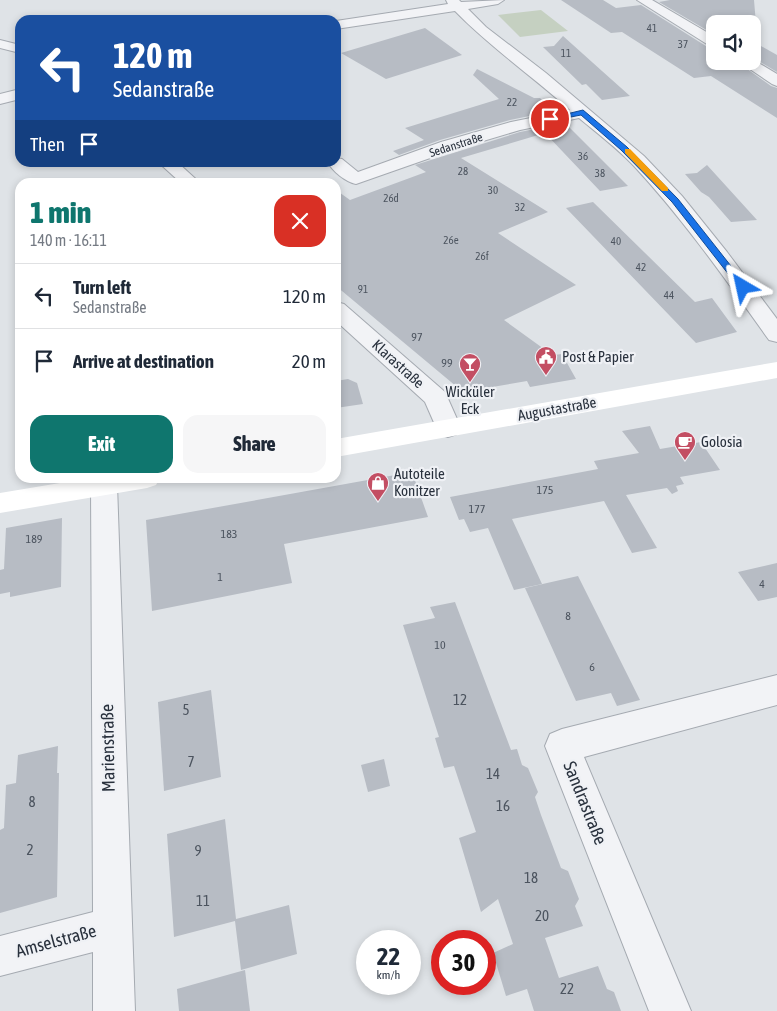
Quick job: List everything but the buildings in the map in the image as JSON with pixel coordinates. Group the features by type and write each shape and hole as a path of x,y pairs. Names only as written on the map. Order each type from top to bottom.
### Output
{"main road":[{"name":"Augustastraße","path":"341,447 777,370"},
{"path":"0,503 111,483"}],"street":[{"path":"341,24 454,3 498,0"},
{"path":"643,0 706,38"},
{"path":"454,3 481,30 540,76 638,160 675,200 720,256 777,334"},
{"path":"0,44 15,48"},
{"path":"759,70 777,81"},
{"path":"0,99 15,95"},
{"name":"Sedanstraße","path":"341,167 356,179 447,146 517,126 583,112"},
{"path":"172,167 185,178"},
{"name":"Klarastraße","path":"341,313 436,398 448,428"},
{"name":"Marienstraße","path":"104,484 114,1011"},
{"name":"Sandrastraße","path":"670,1011 562,746 777,690"},
{"name":"Amselstraße","path":"0,956 112,927"}],"green space":[{"path":"541,10 568,31 520,37 498,15"}],"slow traffic":[{"path":"627,151 638,160 665,190"}],"place":[{"name":"Post & Papier","path":"546,376"},
{"name":"Wicküler Eck","path":"470,383"},
{"name":"Golosia","path":"685,461"},
{"name":"Autoteile Konitzer","path":"378,502"}],"route":[{"path":"550,119 583,112 638,160 675,200 743,287"}]}
